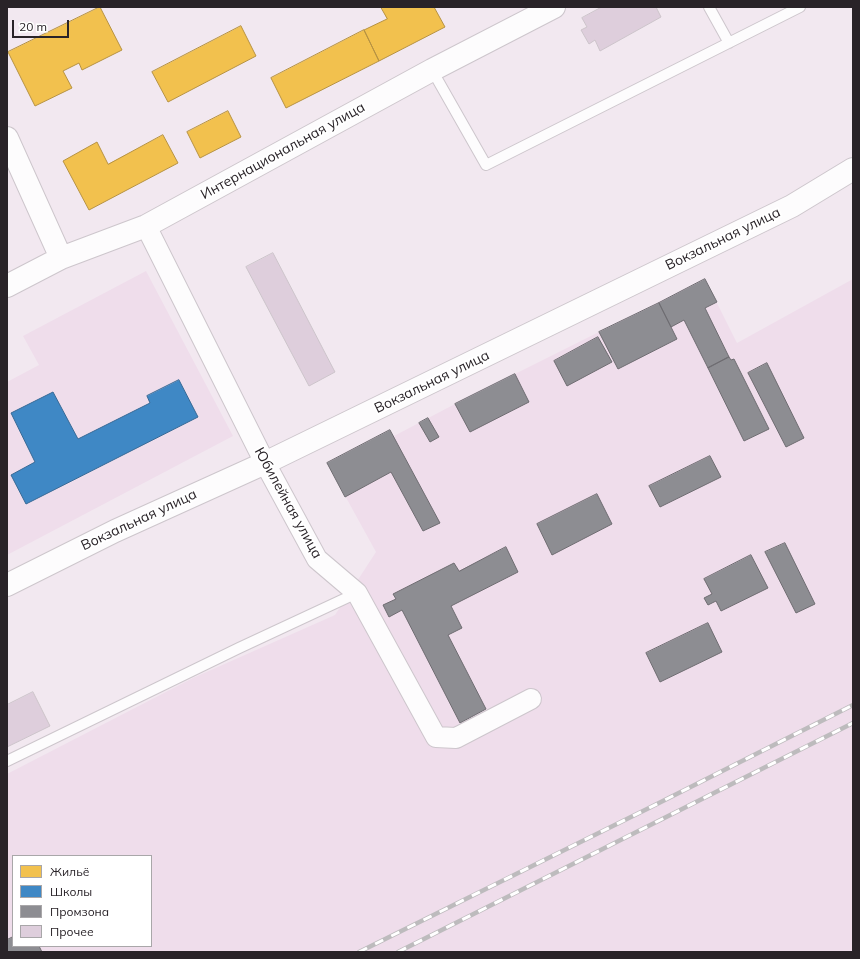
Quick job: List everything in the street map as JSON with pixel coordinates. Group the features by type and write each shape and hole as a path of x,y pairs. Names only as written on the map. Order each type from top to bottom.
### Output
{"street":[{"name":"Интернациональная улица","path":"7,286 61,258 146,226 432,70 554,7"},
{"path":"7,138 61,258"},
{"name":"Вокзальная улица","path":"7,585 115,530 264,463 792,206 853,169"},
{"name":"Юбилейная улица","path":"146,226 264,463 317,559 357,593 436,737 456,738 531,699"}],"lane":[{"path":"709,7 729,43"},
{"path":"432,70 486,165 800,7"},
{"path":"7,761 239,648 357,593"}],"shaded area":[{"path":"146,271 233,436 7,555 7,382 39,365 23,336"},
{"path":"705,279 737,343 853,279 853,952 7,952 7,774 193,678 335,615 376,552 327,463 390,430 394,436"}],"building: Жильё":[{"path":"100,7 122,50 82,70 79,63 63,71 72,88 35,106 8,52"},
{"path":"381,7 434,7 445,27 379,61 364,30 387,19"},
{"path":"241,26 256,56 168,102 152,72"},
{"path":"364,30 379,61 286,108 271,78"},
{"path":"228,111 241,137 200,158 187,132"},
{"path":"163,135 178,163 89,210 63,161 97,142 108,164"}],"building: Школы":[{"path":"179,380 198,417 26,504 11,475 35,462 11,413 53,392 78,439 150,403 147,396"}],"building: Промзона":[{"path":"705,279 717,302 705,308 729,357 708,368 684,320 671,327 659,303"},
{"path":"659,303 677,339 618,369 599,332"},
{"path":"598,337 612,362 567,386 554,361"},
{"path":"729,357 731,360 734,359 769,429 744,441 708,368"},
{"path":"767,363 804,438 786,447 748,373"},
{"path":"515,374 529,402 470,432 455,404"},
{"path":"428,418 439,437 430,442 419,423"},
{"path":"390,430 440,523 423,531 391,472 345,497 327,463"},
{"path":"710,456 721,477 660,507 649,486"},
{"path":"597,494 612,524 552,555 537,524"},
{"path":"785,543 815,604 796,613 765,552"},
{"path":"506,547 518,572 451,606 462,628 448,635 486,709 460,723 402,610 389,617 383,605 396,599 393,594 454,563 459,571"},
{"path":"751,555 768,588 721,611 716,601 708,605 704,598 712,594 704,579"},
{"path":"708,623 722,652 660,682 646,653"},
{"path":"12,938 12,947 40,947 42,952 7,952 7,940"}],"building: Прочее":[{"path":"602,7 656,7 661,17 600,51 595,40 589,44 581,30 587,27 582,18"},
{"path":"273,253 335,372 309,386 246,267"},
{"path":"33,692 50,726 7,747 7,705"}],"railway":[{"path":"359,952 853,705"},
{"path":"398,952 853,723"}]}
